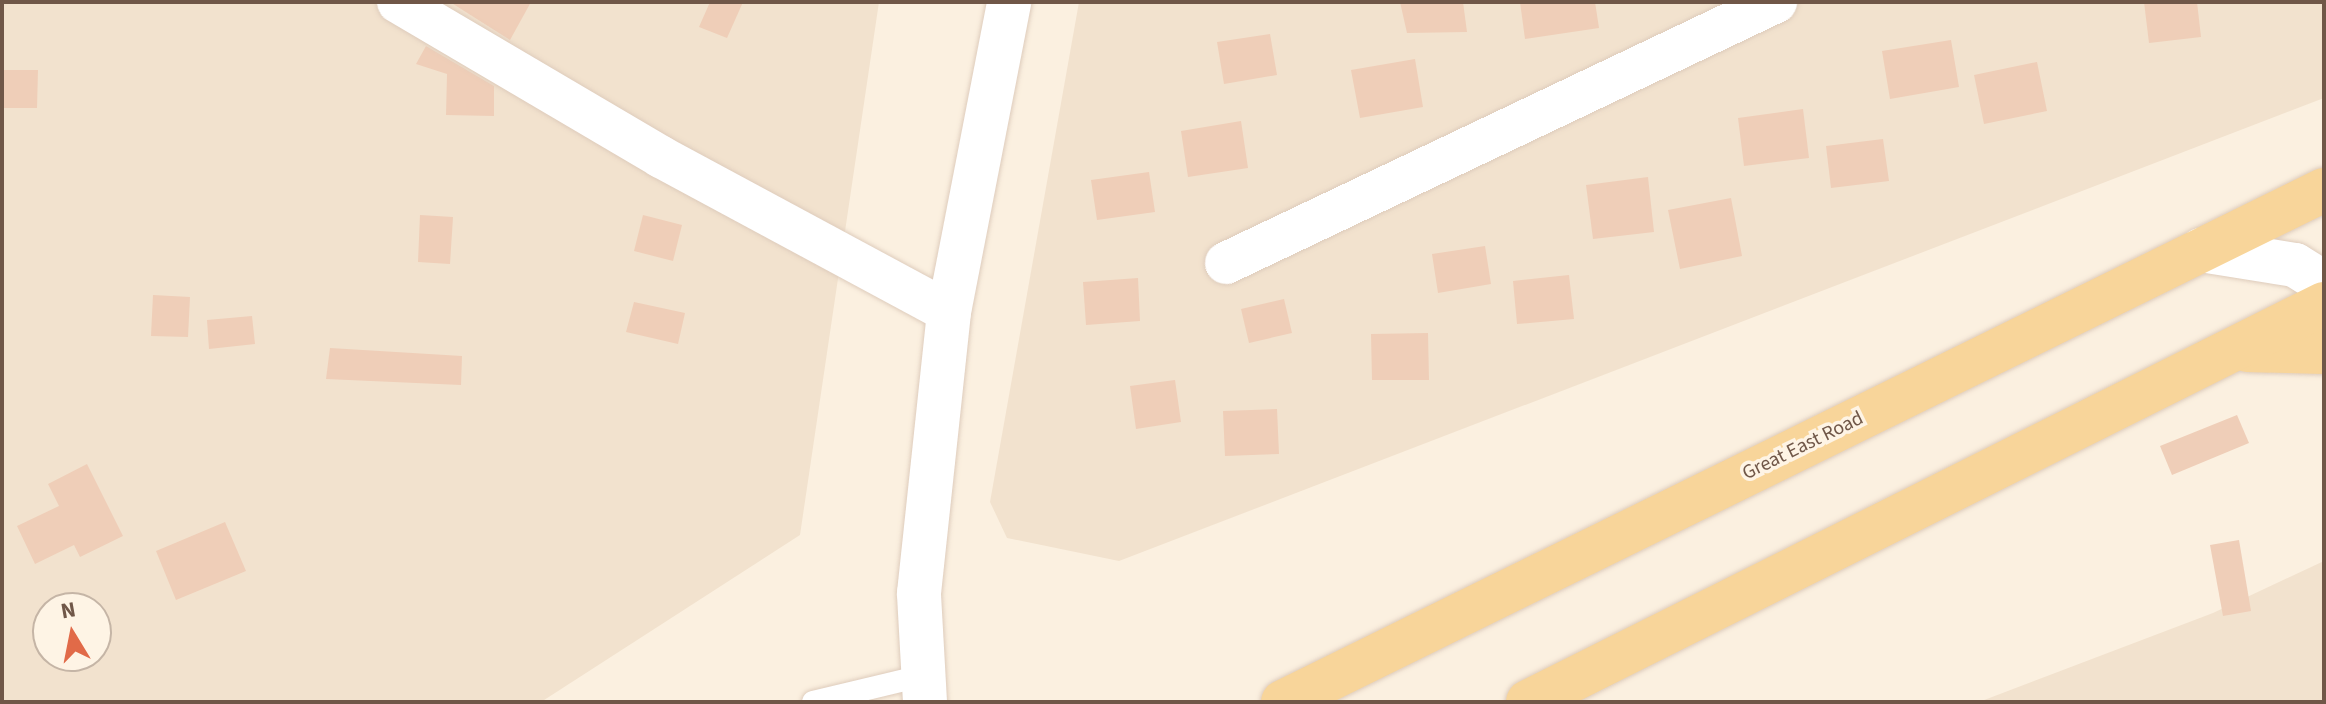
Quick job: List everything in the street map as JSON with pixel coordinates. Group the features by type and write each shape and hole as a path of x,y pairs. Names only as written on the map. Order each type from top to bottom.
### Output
{"main road":[{"name":"Great East Road","path":"1283,702 2324,190"},
{"path":"1528,702 2324,304"},
{"path":"2232,350 2324,352"}],"street":[{"path":"398,2 661,157 949,312"},
{"path":"923,689 919,593 949,312 1009,2"},
{"path":"1681,44 1688,2"},
{"path":"1226,263 1681,44 1776,2"},
{"path":"2201,250 2295,265 2324,283"}],"lane":[{"path":"813,702 923,689"}],"shaded area":[{"path":"2,2 879,2 800,535 541,702 2,702"},
{"path":"1079,2 2324,2 2324,98 1119,561 1007,538 990,502"},
{"path":"2324,561 2324,702 1979,702 2213,613"}],"building":[{"path":"450,2 531,2 510,40"},
{"path":"710,2 743,2 727,38 699,27"},
{"path":"1400,2 1463,2 1467,32 1407,33"},
{"path":"1520,2 1595,2 1599,28 1525,39"},
{"path":"2144,2 2197,2 2201,37 2149,43"},
{"path":"1270,34 1277,75 1224,84 1217,42"},
{"path":"1951,40 1959,87 1890,99 1882,51"},
{"path":"426,46 494,86 494,116 446,115 447,74 416,64"},
{"path":"1415,59 1423,107 1360,118 1351,70"},
{"path":"2037,62 2047,111 1984,124 1974,75"},
{"path":"2,70 38,70 37,108 2,108"},
{"path":"1803,109 1809,158 1744,166 1738,118"},
{"path":"1241,121 1248,168 1188,177 1181,131"},
{"path":"1883,139 1889,181 1831,188 1826,146"},
{"path":"1149,172 1155,212 1097,220 1091,180"},
{"path":"1648,177 1654,232 1593,239 1586,185"},
{"path":"1731,198 1742,256 1680,269 1668,210"},
{"path":"420,215 453,217 450,264 418,262"},
{"path":"643,215 682,225 673,261 634,251"},
{"path":"1485,246 1491,284 1438,293 1432,254"},
{"path":"1569,275 1574,319 1517,324 1513,281"},
{"path":"1138,278 1140,321 1086,325 1083,282"},
{"path":"153,295 190,297 188,337 151,336"},
{"path":"1284,299 1292,333 1249,343 1241,309"},
{"path":"634,302 685,313 678,344 626,332"},
{"path":"252,316 255,344 209,349 207,320"},
{"path":"1428,333 1429,380 1372,380 1371,334"},
{"path":"330,348 462,356 461,385 326,379"},
{"path":"1175,380 1181,422 1136,429 1130,386"},
{"path":"1277,409 1279,454 1225,456 1223,411"},
{"path":"2237,415 2249,443 2172,475 2160,446"},
{"path":"87,464 123,536 80,557 74,545 35,564 17,526 59,506 48,484"},
{"path":"225,522 246,571 176,600 156,551"},
{"path":"2239,540 2251,611 2223,616 2210,545"}]}
